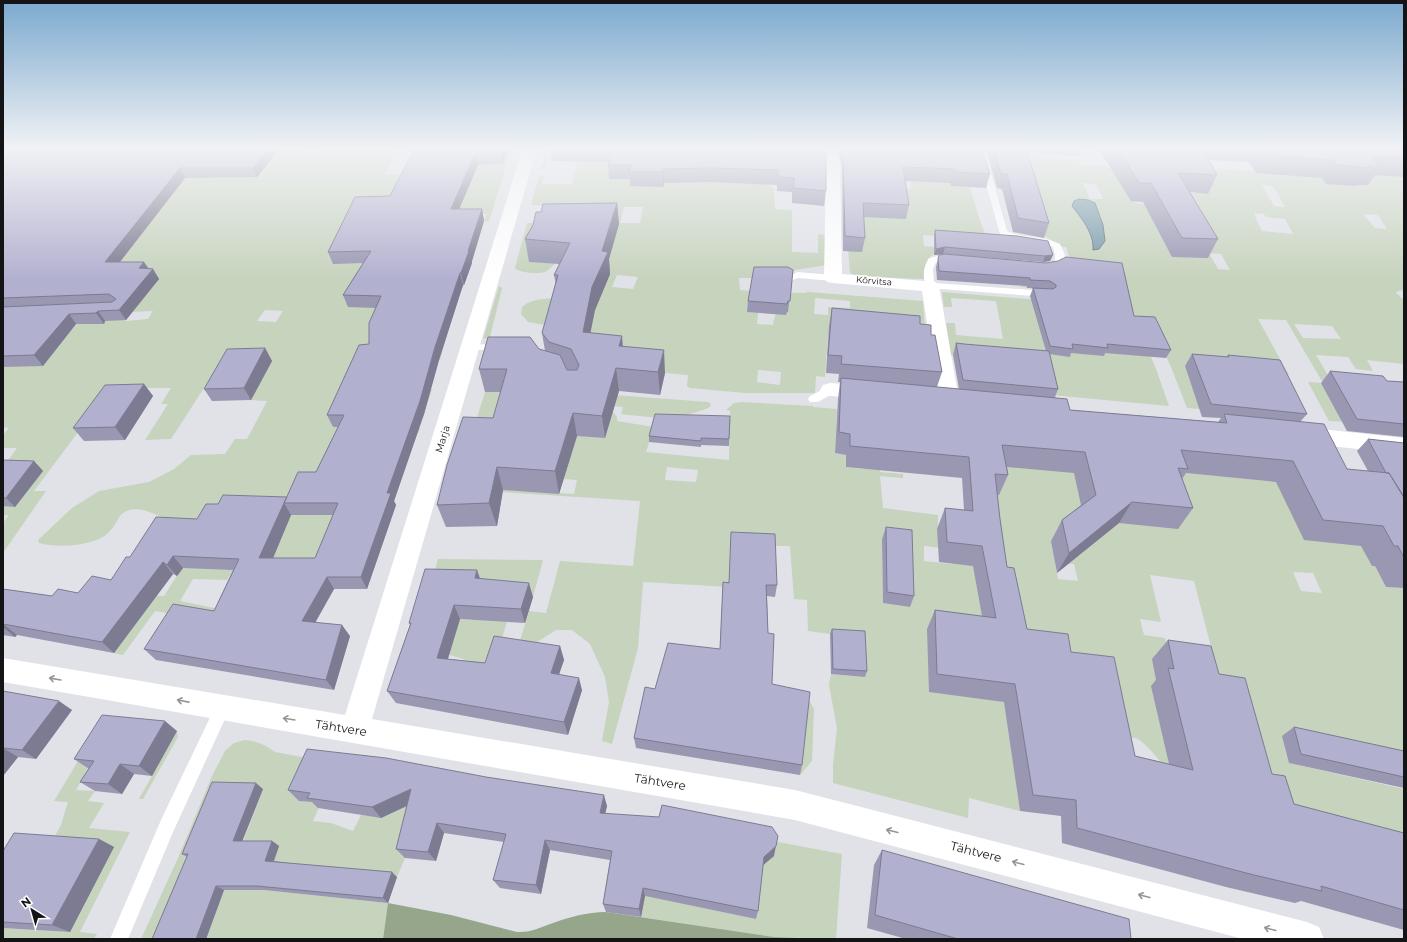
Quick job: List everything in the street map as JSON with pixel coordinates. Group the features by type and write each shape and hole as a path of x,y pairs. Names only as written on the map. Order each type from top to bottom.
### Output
{"street":[{"name":"Marja","path":"355,730 517,192"},
{"path":"833,192 833,278"},
{"name":"Kõrvitsa","path":"833,278 930,286"},
{"path":"930,286 949,400"},
{"path":"822,395 886,395"},
{"path":"1280,433 1404,446"},
{"name":"Tähtvere","path":"3,670 795,805 1307,939"}],"lane":[{"path":"992,192 1003,232 1010,236 1049,242 1057,246 1060,255 1059,262 1052,266 1035,266"},
{"path":"966,260 943,258 932,260 928,269 930,286 1048,294"},
{"path":"793,277 796,275 833,278"},
{"path":"470,347 509,348"},
{"path":"119,939 167,826 222,708"}],"green space":[{"path":"101,192 498,192 489,221 484,221 487,214 457,214 333,263 417,262 435,285 464,285 462,289 405,290 348,306 385,308 413,334 447,334 440,360 399,361 388,390 432,389 423,418 336,418 332,427 420,428 417,435 389,435 375,473 404,473 402,478 366,506 326,562 268,570 253,536 227,580 193,579 180,601 224,610 216,621 155,611 123,655 104,651 163,518 147,511 135,509 125,512 120,516 113,528 108,533 96,540 63,546 46,545 39,543 38,540 72,508 99,491 149,482 174,469 191,455 225,454 235,439 247,439 267,401 251,400 271,361 213,374 171,439 145,440 168,404 161,404 171,388 111,388 34,491 46,491 3,553 3,523 9,515 3,515 3,504 6,503 38,463 7,462 17,448 3,448 3,435 9,428 3,427 3,355 43,366 76,324 104,324 118,278","holes":["265,310 283,311 276,322 257,321","153,311 148,319 125,321 130,312","165,570 180,571 164,596 149,595"]},
{"path":"534,192 774,192 775,209 792,210 792,252 818,253 818,234 825,235 827,265 795,270 783,278 739,278 740,290 751,291 758,313 757,324 773,325 775,316 782,302 793,293 808,292 923,301 926,343 828,335 825,377 816,376 815,393 745,393 690,388 687,386 688,375 665,373 550,326 528,322 521,314 522,307 534,300 558,298 568,265 555,264 545,272 538,273 524,272 515,268 527,223 553,223 576,207 531,205","holes":["624,207 643,207 640,223 620,223","617,275 638,277 633,289 612,287","815,298 850,301 850,308 828,307 828,315 814,314","758,370 781,372 780,385 757,382"]},
{"path":"897,192 971,192 980,221 988,240 923,235 924,246 938,249 938,251 928,260 924,279 869,277 852,274 850,272 846,227"},
{"path":"1028,192 1087,192 1090,199 1103,199 1100,192 1131,192 1136,203 1144,204 1186,192 1207,194 1207,192 1266,192 1274,206 1285,207 1276,192 1404,192 1404,290 1396,293 1404,300 1404,364 1367,360 1373,371 1356,369 1348,357 1316,355 1339,394 1347,422 1329,421 1308,382 1323,383 1286,320 1258,319 1289,375 1188,375 1200,409 1187,408 1171,367 1155,334 1136,324 1155,366 1169,406 1051,395 960,356 951,355 946,323 955,323 956,335 1003,339 996,301 951,298 952,307 944,307 942,292 1040,300 1033,289 1019,286 1074,259 1069,257 1066,247 1063,247 1043,235","holes":["1073,206 1099,216 1103,225 1105,240 1099,249 1093,250 1093,244 1089,232","1254,213 1264,214 1266,217 1285,219 1293,234 1262,231","1363,214 1378,215 1387,229 1375,228","1209,253 1221,254 1230,270 1218,269","1294,324 1332,326 1341,339 1303,338","1114,333 1103,356 1068,350"]},
{"path":"499,286 502,288 490,337 483,339"},
{"path":"485,392 587,393 708,402 711,404 710,407 687,415 666,417 644,417 621,414 623,407 587,403 605,438 613,412 617,417 617,421 654,427 646,452 729,460 730,411 726,410 734,403 742,402 813,406 837,409 835,453 846,455 846,467 863,469 879,458 880,472 903,474 903,478 880,476 883,508 938,515 938,546 994,554 972,455 1167,471 1278,482 1353,530 1372,566 1375,566 1386,587 1403,588 1404,590 1404,763 1289,763 1404,789 1404,855 1287,824 1213,695 1211,647 1194,581 1150,575 1161,622 1140,619 1144,635 1165,638 1171,661 1157,687 1170,771 1141,741 1136,738 1007,719 1020,811 969,798 968,818 833,783 833,765 837,728 829,685 831,674 865,677 830,634 808,631 807,600 794,599 790,546 773,546 729,587 643,582 638,648 612,744 602,741 609,702 605,677 590,644 572,630 556,630 534,644 514,680 460,658 446,654 460,619 473,620 431,583 438,559 543,560 533,597 515,595 498,652 516,654 529,611 546,613 560,561 633,566 640,501 455,489 456,486 574,494 577,480 564,479 470,440","holes":["667,467 698,470 696,482 665,480","1057,536 1094,542 1081,554","882,539 910,607 883,603","924,546 951,549 952,564 924,561","1055,563 1074,564 1078,581 1058,579","1293,572 1313,573 1322,593 1301,591"]},
{"path":"747,690 766,690 809,700 814,709 812,761 800,775"},
{"path":"177,731 178,737 143,799 139,799"},
{"path":"245,740 261,744 275,752 318,760 300,801 321,803 313,821 331,823 353,831 361,815 377,817 387,815 396,810 400,805 417,808 405,858 397,877 272,866 241,847 263,789 163,939 141,939 178,858 212,776 225,751 234,743"},
{"path":"78,761 88,769 76,790 95,791 88,801 104,803 89,828 130,832 80,932 97,934 94,939 3,939 3,928 70,932 51,843 61,825 68,802 54,801"},
{"path":"773,841 842,854 836,939 774,937 641,917 645,896 756,919 762,862 774,856 776,845"},
{"path":"224,890 264,890 388,903 383,939 205,939"},
{"path":"388,903 451,915 517,932 531,931 579,915 606,912 774,937 823,939 383,939"}],"water":[{"path":"1079,199 1088,200 1095,203 1103,225 1105,241 1099,249 1093,250 1092,238 1083,221 1072,206 1074,201"}],"building":[{"path":"3,192 161,192 105,262 144,262 139,268 153,269 119,310 69,314 34,355 3,356 3,307 112,302 116,299 109,294 3,298"},
{"path":"392,192 458,192 451,209 482,209 469,251 435,347 420,401 387,493 391,493 361,577 327,577 302,621 342,625 326,680 144,649 173,604 214,611 239,559 173,556 167,565 163,562 102,642 3,624 3,589 52,596 58,589 78,593 92,576 111,580 126,557 130,557 156,517 197,519 206,504 218,504 223,495 287,497 298,472 316,472 344,415 327,415 359,345 369,344 369,323 381,296 343,295 371,251 328,252 355,197 390,196","holes":["284,503 338,503 315,558 259,558"]},
{"path":"844,192 907,192 909,205 863,203 865,238 845,236"},
{"path":"1011,192 1039,192 1049,223 1018,218"},
{"path":"1156,192 1189,192 1218,239 1182,238"},
{"path":"617,203 602,251 608,252 592,287 583,332 622,336 619,346 664,350 658,372 616,368 602,416 573,413 555,471 497,467 489,503 437,505 447,465 463,417 493,418 507,369 479,369 488,337 530,337 539,349 560,355 567,370 577,370 579,365 571,349 549,342 542,333 558,275 554,275 570,243 525,239 533,225 536,212 541,212 543,204"},
{"path":"935,230 1017,236 1048,241 1053,255 1045,256 945,247 936,249"},
{"path":"945,254 1046,263 1058,261 1066,257 1122,263 1134,316 1155,317 1171,350 1107,344 1108,348 1072,344 1073,349 1050,346 1033,288 1053,289 1056,285 1050,281 1030,280 1030,278 939,271 939,255"},
{"path":"754,267 788,267 793,270 790,301 788,301 787,304 748,301"},
{"path":"832,308 920,316 920,324 931,325 931,335 935,335 942,372 841,364 842,356 828,355"},
{"path":"956,343 1049,351 1058,389 963,380"},
{"path":"265,348 244,388 204,389 227,349"},
{"path":"1192,354 1229,357 1228,355 1280,360 1307,414 1211,404"},
{"path":"1330,371 1383,376 1387,381 1404,382 1404,424 1357,419"},
{"path":"841,378 1067,399 1070,410 1227,423 1224,414 1324,424 1347,469 1389,473 1404,498 1404,558 1398,546 1394,546 1383,526 1323,520 1293,461 1181,450 1188,469 1178,468 1193,508 1132,502 1069,553 1062,520 1096,495 1085,452 1002,445 1008,475 995,474 1007,567 1014,568 1027,629 1068,634 1071,652 1114,657 1135,756 1193,770 1168,668 1174,669 1168,640 1211,646 1219,674 1245,678 1272,774 1285,776 1294,804 1404,833 1404,910 1321,886 1322,891 1250,874 1077,828 1076,800 1033,795 1015,684 937,674 935,610 996,618 982,546 947,542 945,508 973,511 969,457 850,446 850,434 839,432"},
{"path":"144,384 115,427 73,428 105,385"},
{"path":"655,414 730,416 729,439 701,438 701,441 649,436"},
{"path":"1368,439 1404,443 1404,496 1389,473 1386,473"},
{"path":"3,460 34,461 6,498 3,498"},
{"path":"886,527 912,530 914,596 887,592"},
{"path":"731,532 775,534 777,585 766,585 768,633 774,634 772,684 810,692 802,765 634,738 645,687 655,689 668,643 720,649 723,582 729,583"},
{"path":"425,569 477,570 475,578 529,583 521,609 454,605 437,658 485,663 494,636 560,646 551,673 579,678 564,722 387,691 411,623 409,623"},
{"path":"832,629 865,631 867,671 833,669"},
{"path":"3,691 59,701 22,750 3,748"},
{"path":"102,715 165,721 139,766 120,764 108,784 80,782 94,761 74,759"},
{"path":"1294,727 1404,751 1404,777 1301,754"},
{"path":"307,749 386,758 486,777 604,795 600,813 659,817 662,805 772,827 778,836 776,846 764,857 758,911 643,888 639,909 603,904 612,851 545,840 536,885 493,880 506,834 437,823 428,852 396,849 411,789 372,807 307,798 310,793 288,790"},
{"path":"212,782 256,783 233,841 272,841 265,861 392,872 383,898 257,886 216,886 196,939 152,939 188,854 182,854"},
{"path":"14,833 99,839 52,925 3,922 3,851"},
{"path":"882,850 1129,919 1131,939 958,939 875,915"}]}
